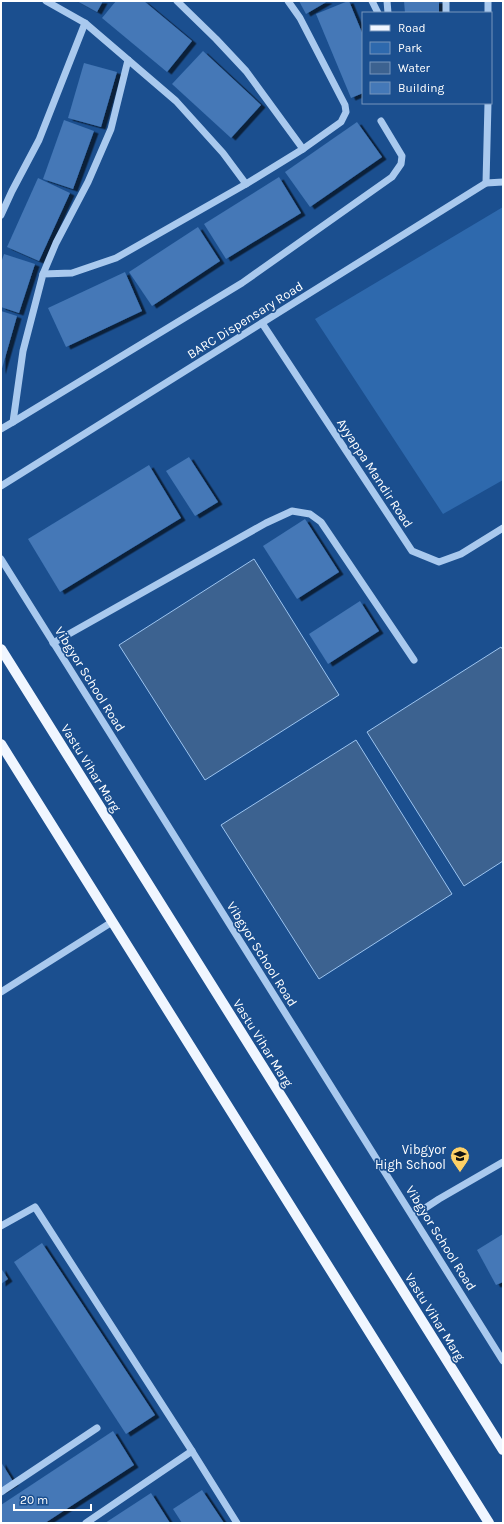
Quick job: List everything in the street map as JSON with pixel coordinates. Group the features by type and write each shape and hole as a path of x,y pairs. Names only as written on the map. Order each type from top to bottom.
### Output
{"main road":[{"name":"Vastu Vihar Marg","path":"1,649 503,1450"},
{"path":"1,744 489,1523"}],"street":[{"path":"46,1 85,23 176,101 223,153 246,184"},
{"path":"177,1 246,71 303,149"},
{"path":"43,274 72,273 116,258 246,184 303,149 341,122 346,112 345,105 304,25 288,1"},
{"path":"372,1 378,12"},
{"path":"387,1 388,12"},
{"path":"446,1 446,12"},
{"path":"488,1 488,12"},
{"path":"1,215 38,140 85,23"},
{"path":"13,422 24,351 43,274 56,243 88,182 111,128 128,60"},
{"path":"488,104 486,182 503,182"},
{"path":"1,429 242,283 392,177 401,164 402,156 381,121"},
{"name":"BARC Dispensary Road","path":"1,486 486,182"},
{"name":"Ayyappa Mandir Road","path":"262,323 412,551 439,562 461,554 503,528"},
{"path":"53,643 266,523 292,511 310,514 321,522 414,660"},
{"name":"Vibgyor School Road","path":"1,559 503,1360"},
{"path":"1,992 112,922"},
{"path":"413,1216 439,1199 503,1162"},
{"path":"1,1226 35,1207 237,1523"},
{"path":"1,1492 97,1428"},
{"path":"86,1523 192,1451"}],"green space":[{"path":"503,207 503,480 443,514 315,319"}],"water":[{"path":"254,559 339,695 205,780 119,645"},
{"path":"501,647 503,650 503,861 464,886 367,732"},
{"path":"356,740 452,894 319,979 221,825"}],"building":[{"path":"77,1 103,1 97,12"},
{"path":"116,1 144,1 192,41 167,72 102,18"},
{"path":"299,1 328,1 306,14"},
{"path":"349,1 362,33 362,93 351,98 316,14"},
{"path":"404,1 439,1 439,12 405,12"},
{"path":"203,51 261,105 231,138 172,84"},
{"path":"84,63 117,72 101,127 68,118"},
{"path":"64,120 94,131 73,189 43,179"},
{"path":"357,122 382,157 310,207 285,172"},
{"path":"279,177 301,213 226,259 204,224"},
{"path":"38,178 70,193 39,261 7,247"},
{"path":"198,227 220,261 152,306 129,272"},
{"path":"4,254 35,264 19,313 1,307 1,263"},
{"path":"125,272 142,311 66,347 48,308"},
{"path":"1,311 17,316 1,372"},
{"path":"189,457 218,502 195,516 166,471"},
{"path":"149,465 181,518 60,592 28,539"},
{"path":"305,519 339,572 297,599 263,546"},
{"path":"360,601 379,631 328,664 309,634"},
{"path":"503,1234 503,1282 496,1285 477,1250"},
{"path":"42,1243 155,1415 126,1434 14,1262"},
{"path":"1,1268 8,1279 1,1284"},
{"path":"113,1431 134,1465 45,1523 1,1523 1,1505"},
{"path":"1,1462 14,1483 1,1491"},
{"path":"202,1490 224,1523 182,1523 173,1509"},
{"path":"151,1493 170,1523 105,1523"}],"place":[{"name":"Vibgyor High School","path":"460,1173"}]}
